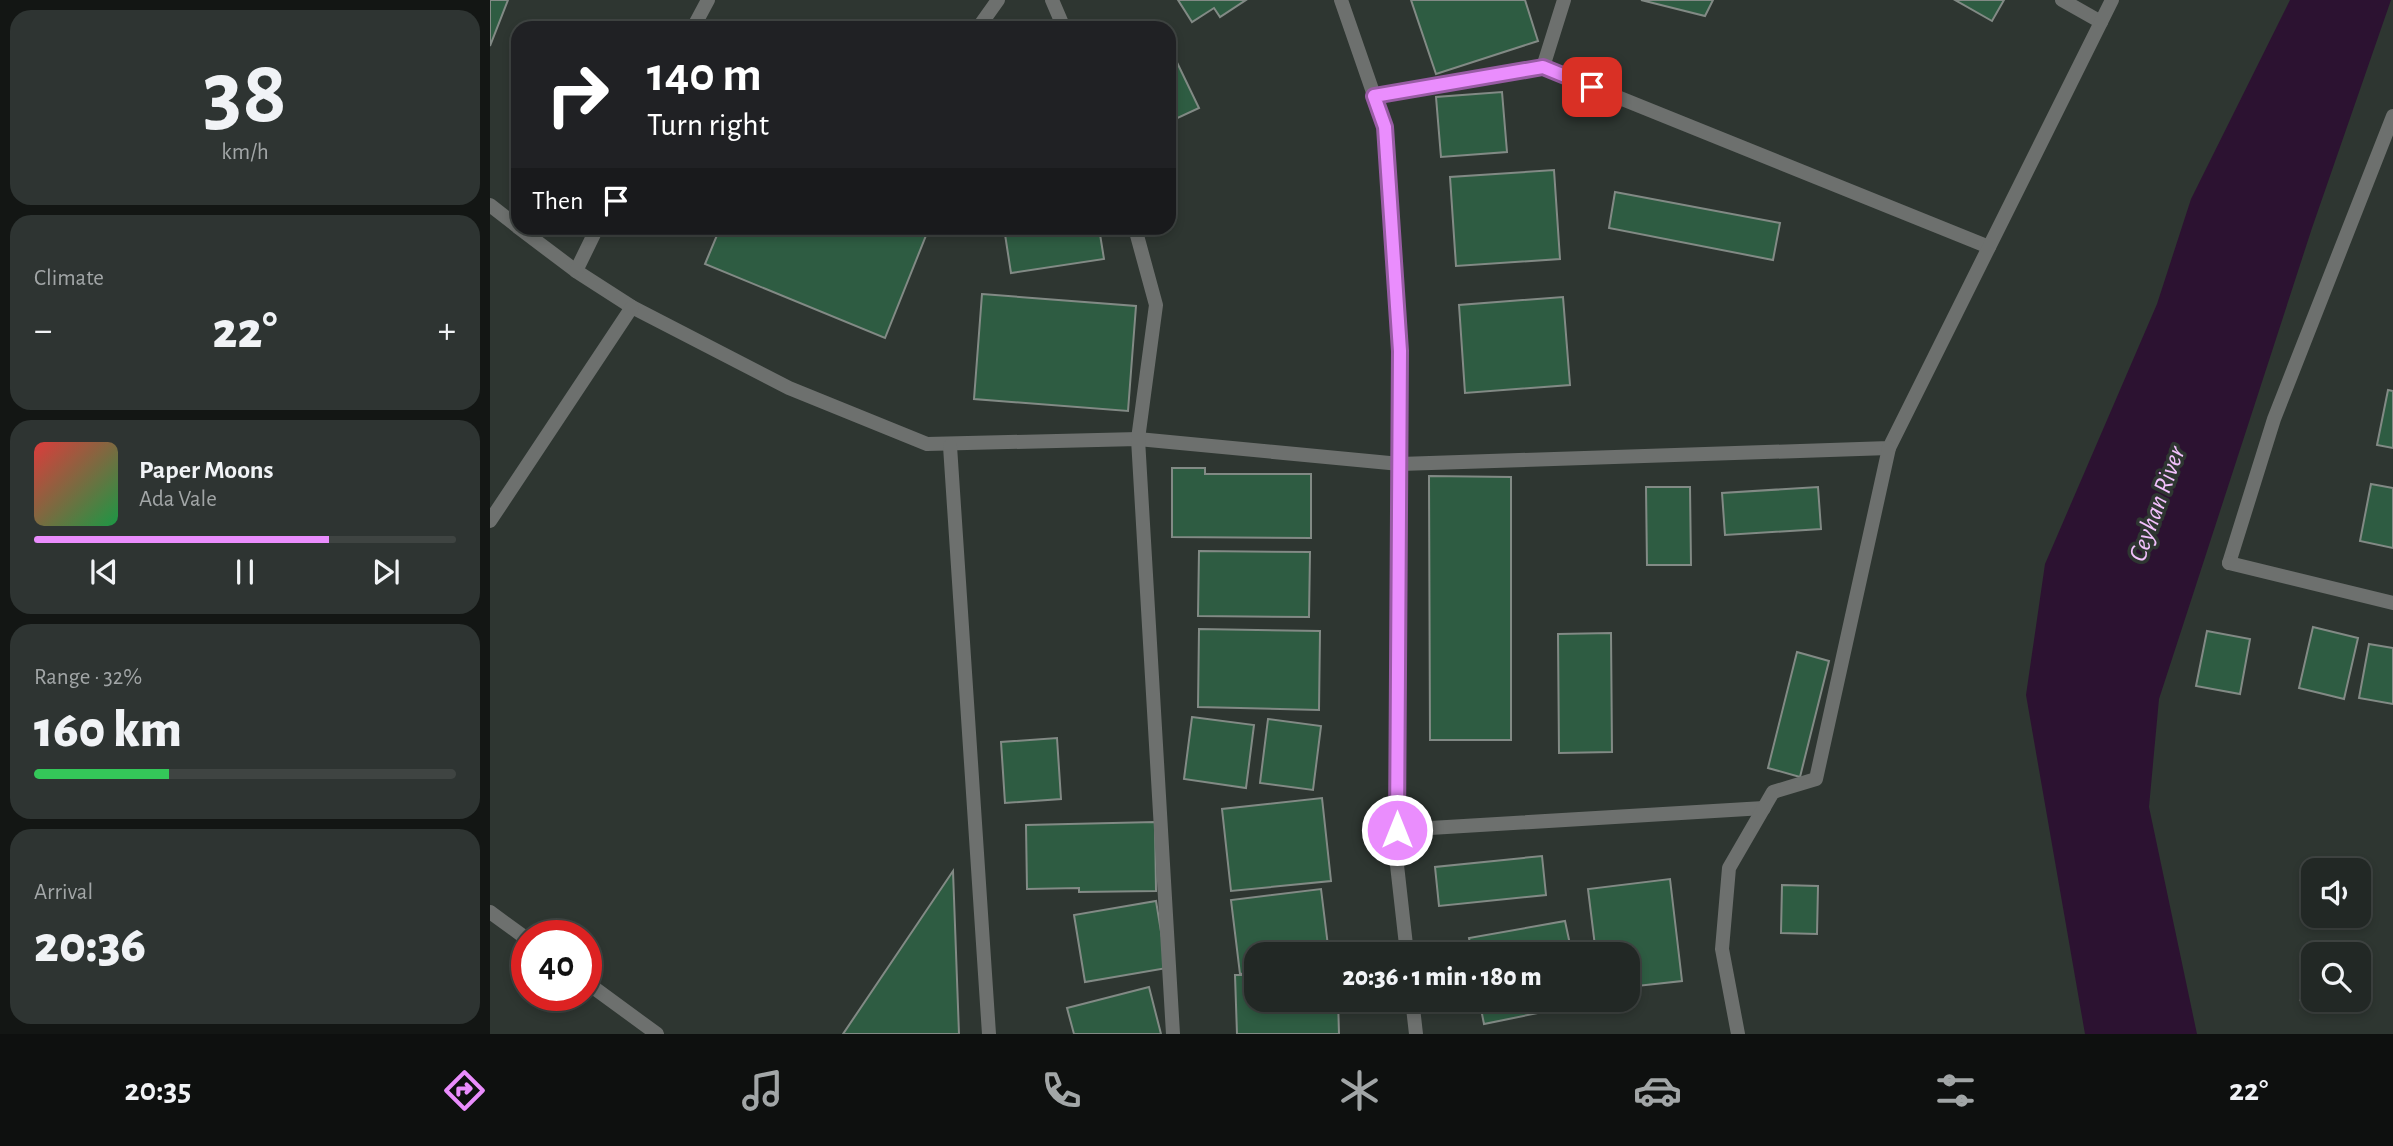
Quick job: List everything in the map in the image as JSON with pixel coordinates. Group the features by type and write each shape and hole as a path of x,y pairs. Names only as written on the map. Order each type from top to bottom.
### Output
{"street":[{"path":"698,21 708,0"},
{"path":"983,21 998,0"},
{"path":"1052,0 1061,21"},
{"path":"1341,0 1385,127 1398,324 1397,865 1406,942"},
{"path":"1543,67 1564,0"},
{"path":"2062,0 2101,22"},
{"path":"1738,1034 1722,949 1729,868 1773,792 1816,779 1889,448 2112,0"},
{"path":"1374,96 1543,67 1989,247"},
{"path":"2393,116 2274,419 2229,563 2393,603"},
{"path":"490,205 511,222"},
{"path":"529,235 576,271 632,307 789,388 927,444 950,446 1138,439 1399,464 1889,448"},
{"path":"576,271 594,235"},
{"path":"1137,235 1156,305 1138,439 1173,1034"},
{"path":"490,521 632,307"},
{"path":"950,446 989,1034"},
{"path":"1397,830 1764,808"},
{"path":"490,912 511,927"},
{"path":"602,994 657,1034"},
{"path":"1413,1012 1416,1034"}],"water":[{"name":"Ceyhan River","path":"2290,0 2391,0 2312,228 2159,699 2149,807 2197,1034 2085,1034 2026,695 2045,564 2157,304 2191,199"}],"building":[{"path":"490,0 508,0 490,46"},
{"path":"1178,0 1246,0 1220,17 1214,8 1192,22"},
{"path":"1411,0 1525,0 1538,41 1436,74"},
{"path":"1641,0 1713,0 1705,16"},
{"path":"1955,0 2004,0 1992,21"},
{"path":"1176,60 1199,108 1176,119"},
{"path":"1502,92 1507,152 1441,157 1436,97"},
{"path":"1554,170 1560,259 1456,266 1450,177"},
{"path":"1615,192 1780,223 1773,260 1609,228"},
{"path":"717,235 926,235 885,338 705,264"},
{"path":"1005,235 1100,235 1104,259 1011,273"},
{"path":"982,294 1136,306 1128,411 974,399"},
{"path":"1563,297 1570,385 1465,393 1459,305"},
{"path":"2388,390 2393,391 2393,448 2377,445"},
{"path":"1172,468 1205,468 1205,474 1311,474 1311,538 1172,537"},
{"path":"1429,476 1511,477 1511,740 1430,740"},
{"path":"2371,484 2393,488 2393,548 2360,541"},
{"path":"1646,487 1690,487 1691,565 1647,565"},
{"path":"1818,487 1821,529 1725,535 1722,493"},
{"path":"1199,551 1310,552 1309,617 1198,616"},
{"path":"2313,627 2358,638 2344,699 2299,688"},
{"path":"1199,629 1320,631 1319,710 1198,707"},
{"path":"2207,631 2250,639 2240,694 2196,686"},
{"path":"1611,633 1612,752 1559,753 1558,634"},
{"path":"2369,644 2393,648 2393,704 2359,698"},
{"path":"1797,652 1829,661 1800,777 1768,768"},
{"path":"1192,717 1254,725 1246,788 1184,779"},
{"path":"1268,719 1321,726 1313,790 1260,783"},
{"path":"1057,738 1061,799 1005,803 1001,742"},
{"path":"1322,798 1331,881 1231,891 1222,809"},
{"path":"1155,822 1156,891 1079,892 1079,888 1027,889 1026,825"},
{"path":"1542,856 1546,895 1439,906 1435,867"},
{"path":"953,871 959,1034 843,1034"},
{"path":"1670,879 1682,981 1640,986 1640,942 1595,942 1588,889"},
{"path":"1782,885 1818,886 1817,934 1781,933"},
{"path":"1321,889 1328,942 1244,942 1244,974 1240,974 1231,900"},
{"path":"1156,901 1167,968 1085,982 1074,915"},
{"path":"1565,921 1569,942 1470,942 1469,938"},
{"path":"1235,975 1244,975 1244,1012 1338,1012 1339,1034 1237,1034"},
{"path":"1149,987 1161,1034 1074,1034 1067,1008"},
{"path":"1482,1012 1538,1013 1484,1024"}],"route":[{"path":"1397,830 1400,351 1385,127 1374,96 1543,67 1592,87"}]}
